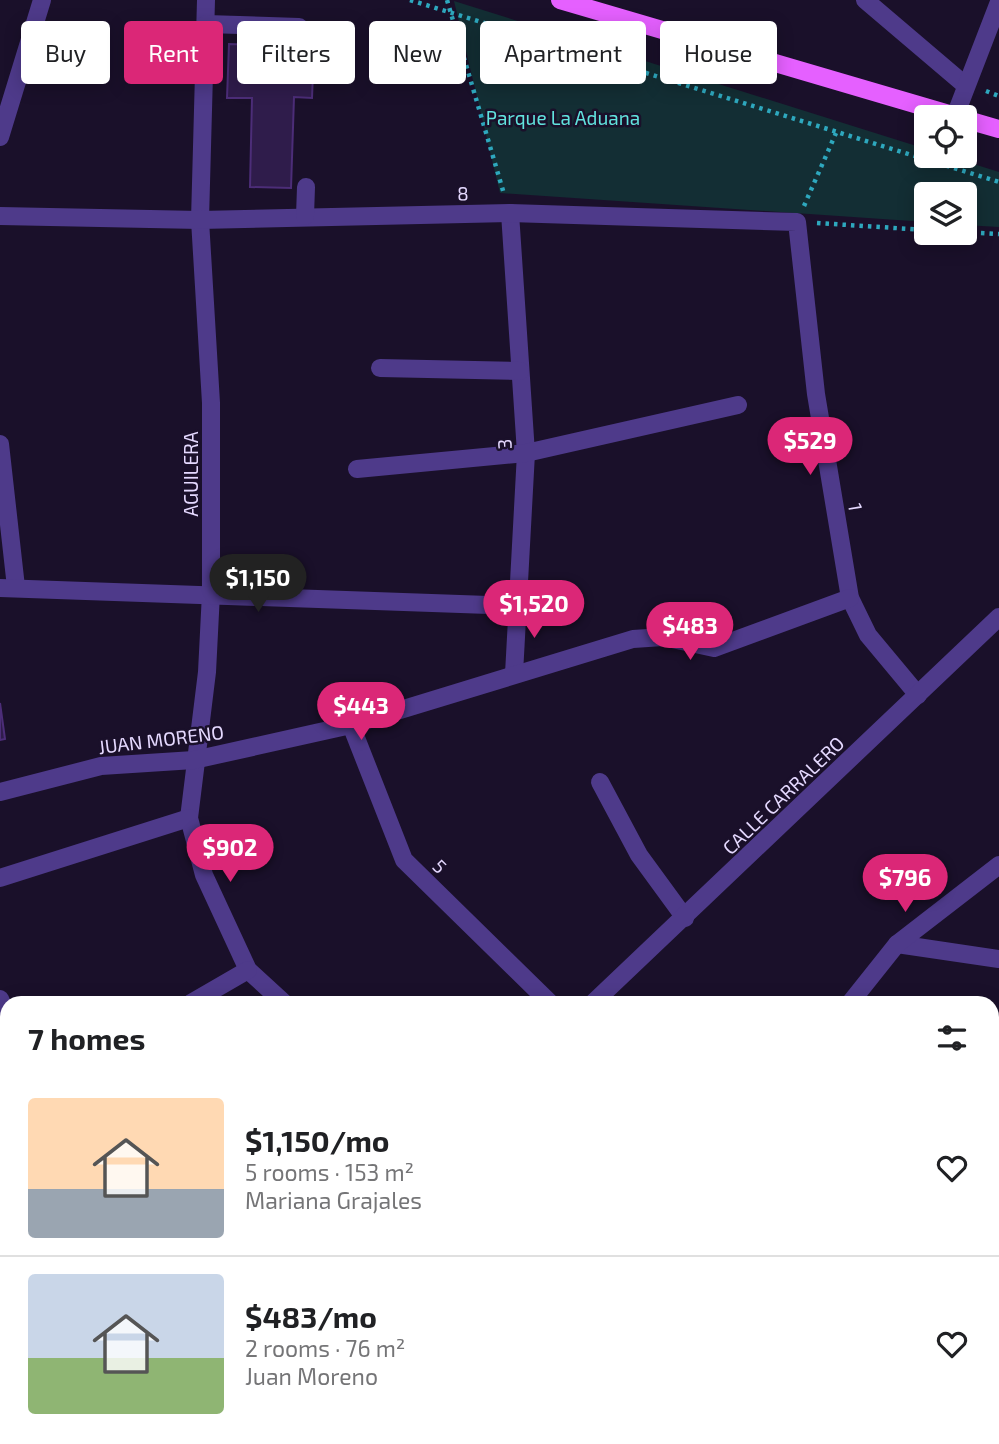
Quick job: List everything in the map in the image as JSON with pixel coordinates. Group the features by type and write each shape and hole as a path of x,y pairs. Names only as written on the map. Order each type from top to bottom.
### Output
{"main road":[{"path":"560,0 918,105"},
{"path":"977,122 999,129"}],"street":[{"path":"0,137 42,0"},
{"name":"AGUILERA","path":"206,0 206,21"},
{"path":"865,0 965,85"},
{"path":"961,105 965,85 999,2"},
{"name":"AGUILERA","path":"204,84 200,220 211,403 211,593 207,672 194,760 189,818 204,875 248,970 276,996"},
{"path":"305,216 306,187"},
{"name":"8","path":"0,216 200,220 510,213 797,222"},
{"name":"3","path":"510,213 526,453 514,674"},
{"name":"1","path":"797,222 817,394 850,598 868,635 918,695"},
{"path":"380,368 520,371"},
{"path":"357,469 526,453 738,405"},
{"path":"0,444 8,587 516,606"},
{"name":"JUAN MORENO","path":"0,792 101,765 194,760 351,725 633,639 663,637 714,648 850,598"},
{"name":"CALLE CARRALERO","path":"601,996 999,617"},
{"name":"5","path":"351,725 404,860 543,996"},
{"path":"600,782 639,855 685,918"},
{"path":"0,878 189,818"},
{"path":"856,996 897,944 999,865"},
{"path":"897,944 999,959"},
{"path":"203,996 248,970"}],"path":[{"path":"410,0 999,182"},
{"path":"447,0 510,213"},
{"path":"836,133 797,222 914,229"},
{"path":"977,233 999,234"}],"green space":[{"name":"Parque La Aduana","path":"454,1 518,21 480,21 480,84 646,84 646,61 660,66 660,84 719,84 914,145 914,168 977,168 977,165 999,172 999,227 977,226 977,182 914,182 914,221 500,193 466,51 466,21 459,21"}],"building":[{"path":"229,44 237,44 237,84 313,84 312,98 294,97 291,188 250,187 252,98 227,98"},
{"path":"0,703 5,739 0,740"}]}
